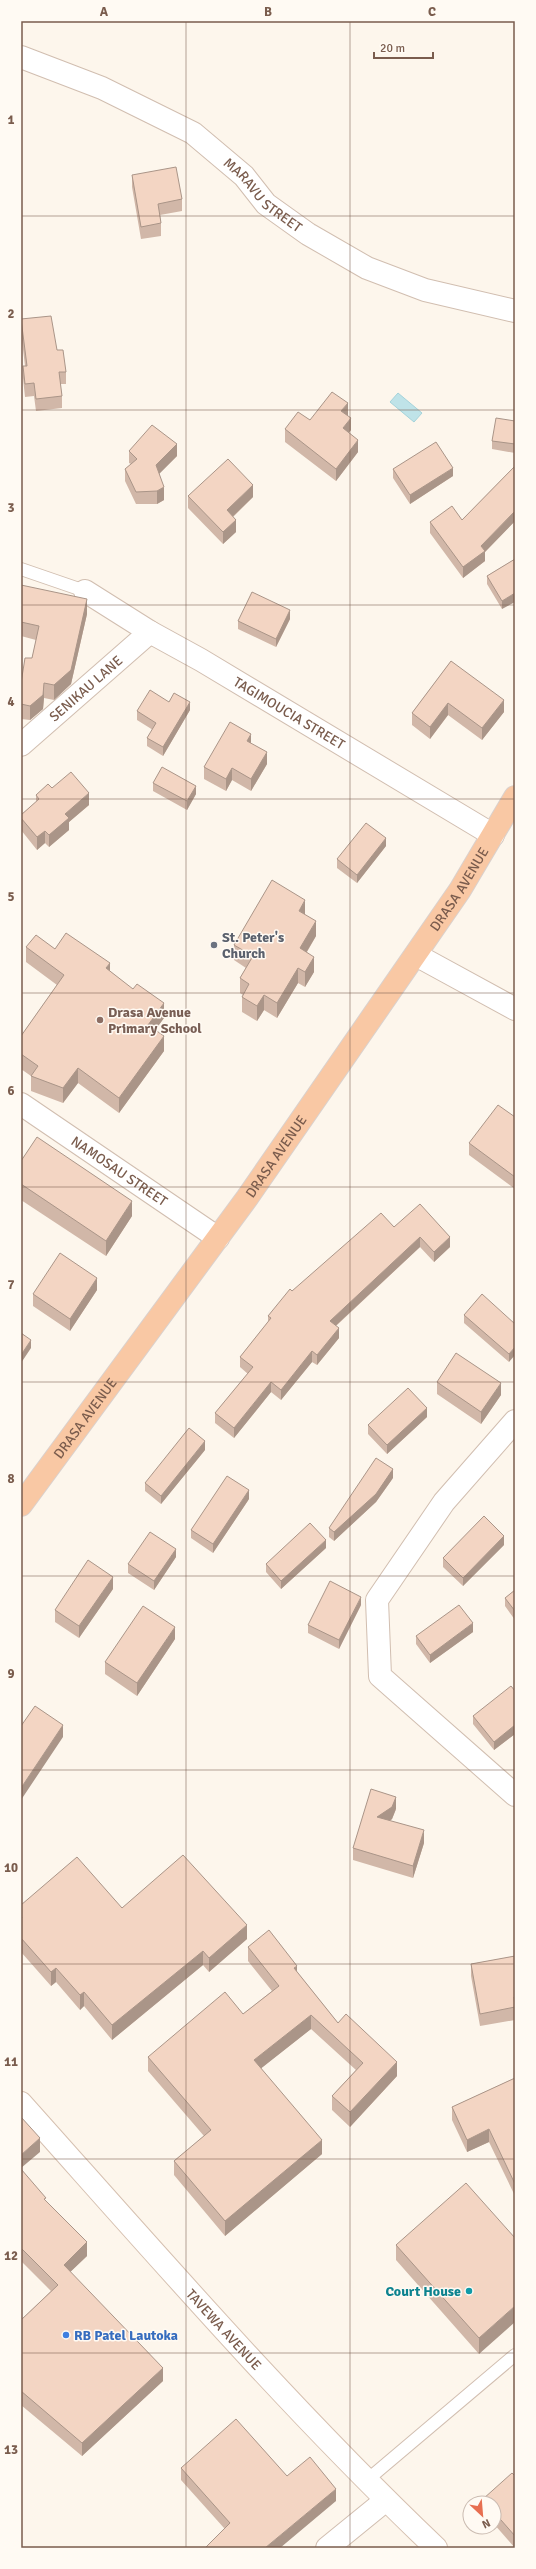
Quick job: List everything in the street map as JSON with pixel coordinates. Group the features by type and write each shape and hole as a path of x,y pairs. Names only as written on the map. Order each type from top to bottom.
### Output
{"highway":[{"name":"DRASA AVENUE","path":"21,1505 218,1238 416,955 493,835 515,797"}],"street":[{"name":"MARAVU STREET","path":"21,57 102,88 193,132 244,176 266,204 308,234 367,268 425,290 515,311"},
{"name":"TAGIMOUCIA STREET","path":"85,591 150,632 201,660 493,835"},
{"name":"SENIKAU LANE","path":"21,745 150,632"},
{"path":"416,955 515,1009"},
{"name":"NAMOSAU STREET","path":"21,1104 218,1238"},
{"path":"515,1421 444,1502 377,1600 380,1676 515,1795"},
{"name":"TAVEWA AVENUE","path":"21,2103 195,2298 366,2481 436,2548"},
{"path":"327,2548 386,2500"}],"lane":[{"path":"21,569 85,591"},
{"path":"366,2481 515,2355"}],"water":[{"path":"398,393 422,413 414,422 390,402"}],"building":[{"path":"176,167 182,199 158,204 161,223 141,227 132,175"},
{"path":"51,316 57,350 63,350 66,372 59,372 62,396 36,399 34,383 25,384 23,366 27,366 21,319"},
{"path":"332,392 348,403 341,411 351,418 343,428 358,440 336,469 285,429 298,412 310,420"},
{"path":"496,418 515,421 515,444 492,441"},
{"path":"152,425 177,444 156,465 164,487 157,491 136,492 125,469 137,459 129,451"},
{"path":"436,442 453,468 410,495 393,469"},
{"path":"228,459 253,485 227,510 236,520 223,532 188,496"},
{"path":"515,466 515,511 481,546 485,551 463,567 430,522 452,506 462,520"},
{"path":"515,559 515,593 502,601 487,576"},
{"path":"21,585 87,599 71,670 54,685 44,683 43,695 30,706 21,704 21,683 25,658 32,658 39,626 21,622"},
{"path":"252,592 290,610 276,639 238,621"},
{"path":"451,661 504,700 482,728 448,703 430,727 412,713"},
{"path":"150,690 169,702 174,693 190,702 163,747 147,738 156,723 137,711"},
{"path":"230,722 251,734 247,741 267,752 251,779 232,768 226,779 204,767"},
{"path":"162,767 196,786 187,801 153,783"},
{"path":"71,772 89,793 65,814 69,818 49,835 45,831 37,837 21,818 21,815 39,799 36,795 48,784 52,788"},
{"path":"366,823 386,838 357,875 337,859"},
{"path":"272,880 305,900 299,911 316,921 300,948 314,957 305,972 298,968 277,1003 264,995 257,1006 242,997 249,984 240,978 253,956 234,945"},
{"path":"66,933 110,963 106,968 133,989 137,984 164,1003 148,1025 164,1036 119,1098 78,1068 63,1088 31,1076 38,1066 21,1054 21,1036 64,975 26,947 36,935 55,949"},
{"path":"498,1105 515,1117 515,1177 469,1143"},
{"path":"37,1137 132,1201 106,1241 21,1184 21,1161"},
{"path":"420,1204 450,1237 434,1252 420,1237 330,1321 339,1328 317,1355 312,1351 281,1390 271,1382 234,1428 215,1413 253,1367 240,1357 271,1318 268,1316 290,1289 292,1291 381,1213 394,1227"},
{"path":"60,1253 97,1278 70,1319 33,1294"},
{"path":"482,1294 515,1324 515,1347 509,1354 464,1315"},
{"path":"21,1333 31,1340 21,1355"},
{"path":"456,1353 501,1383 481,1412 437,1382"},
{"path":"408,1388 427,1408 387,1445 368,1425"},
{"path":"189,1428 205,1441 161,1496 145,1483"},
{"path":"376,1458 393,1469 376,1494 334,1532 329,1528"},
{"path":"227,1476 249,1490 213,1544 191,1530"},
{"path":"484,1516 504,1536 463,1578 443,1558"},
{"path":"310,1523 326,1540 281,1581 266,1564"},
{"path":"150,1532 176,1549 154,1581 128,1564"},
{"path":"88,1560 113,1577 79,1626 55,1610"},
{"path":"330,1581 361,1597 339,1640 308,1625"},
{"path":"515,1590 515,1611 505,1598"},
{"path":"459,1605 473,1623 430,1655 416,1636"},
{"path":"143,1606 175,1627 137,1683 105,1662"},
{"path":"511,1686 515,1691 515,1725 494,1742 473,1716"},
{"path":"35,1706 63,1725 21,1788 21,1726"},
{"path":"371,1789 396,1797 392,1807 377,1817 424,1830 413,1866 353,1848"},
{"path":"183,1855 247,1925 209,1958 203,1951 112,2025 84,1992 80,1995 56,1968 51,1972 21,1938 21,1905 77,1857 122,1908"},
{"path":"269,1930 297,1966 294,1968 338,2023 346,2014 397,2062 350,2112 332,2096 363,2063 311,2015 254,2060 322,2140 225,2221 174,2161 211,2130 148,2057 225,1992 243,2014 279,1986 248,1947"},
{"path":"515,1956 515,2007 480,2014 471,1964"},
{"path":"515,2078 515,2184 489,2129 467,2140 452,2107"},
{"path":"21,2117 40,2138 21,2155"},
{"path":"21,2169 46,2198 44,2199 87,2242 64,2265 163,2368 82,2443 21,2391 21,2320 58,2285 21,2248"},
{"name":"Court House","path":"466,2183 515,2238 515,2306 479,2338 396,2245"},
{"path":"236,2419 287,2476 310,2457 336,2489 265,2548 205,2548 230,2523 181,2468"},
{"path":"512,2473 515,2476 515,2536 502,2521 502,2495 487,2495"}],"place":[{"name":"St. Peter's Church","path":"214,945"},
{"name":"Drasa Avenue Primary School","path":"100,1020"},
{"name":"Court House","path":"469,2291"},
{"name":"RB Patel Lautoka","path":"66,2335"}]}
